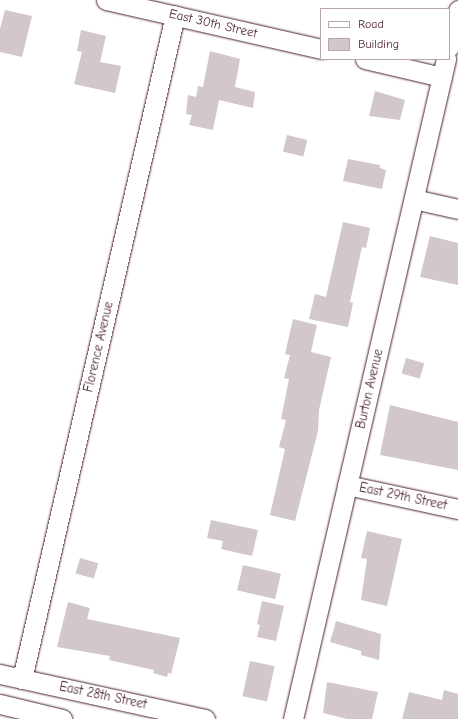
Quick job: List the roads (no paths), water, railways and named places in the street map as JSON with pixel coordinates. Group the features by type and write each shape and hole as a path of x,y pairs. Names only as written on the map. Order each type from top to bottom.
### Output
{"street":[{"name":"East 30th Street","path":"106,0 320,49"},
{"path":"450,43 458,10"},
{"name":"Florence Avenue","path":"22,679 175,15"},
{"path":"374,60 444,68"},
{"name":"Burton Avenue","path":"293,719 444,68"},
{"path":"414,199 458,209"},
{"name":"East 29th Street","path":"347,485 458,509"},
{"name":"East 28th Street","path":"0,674 205,719"},
{"path":"0,704 62,719"}]}
